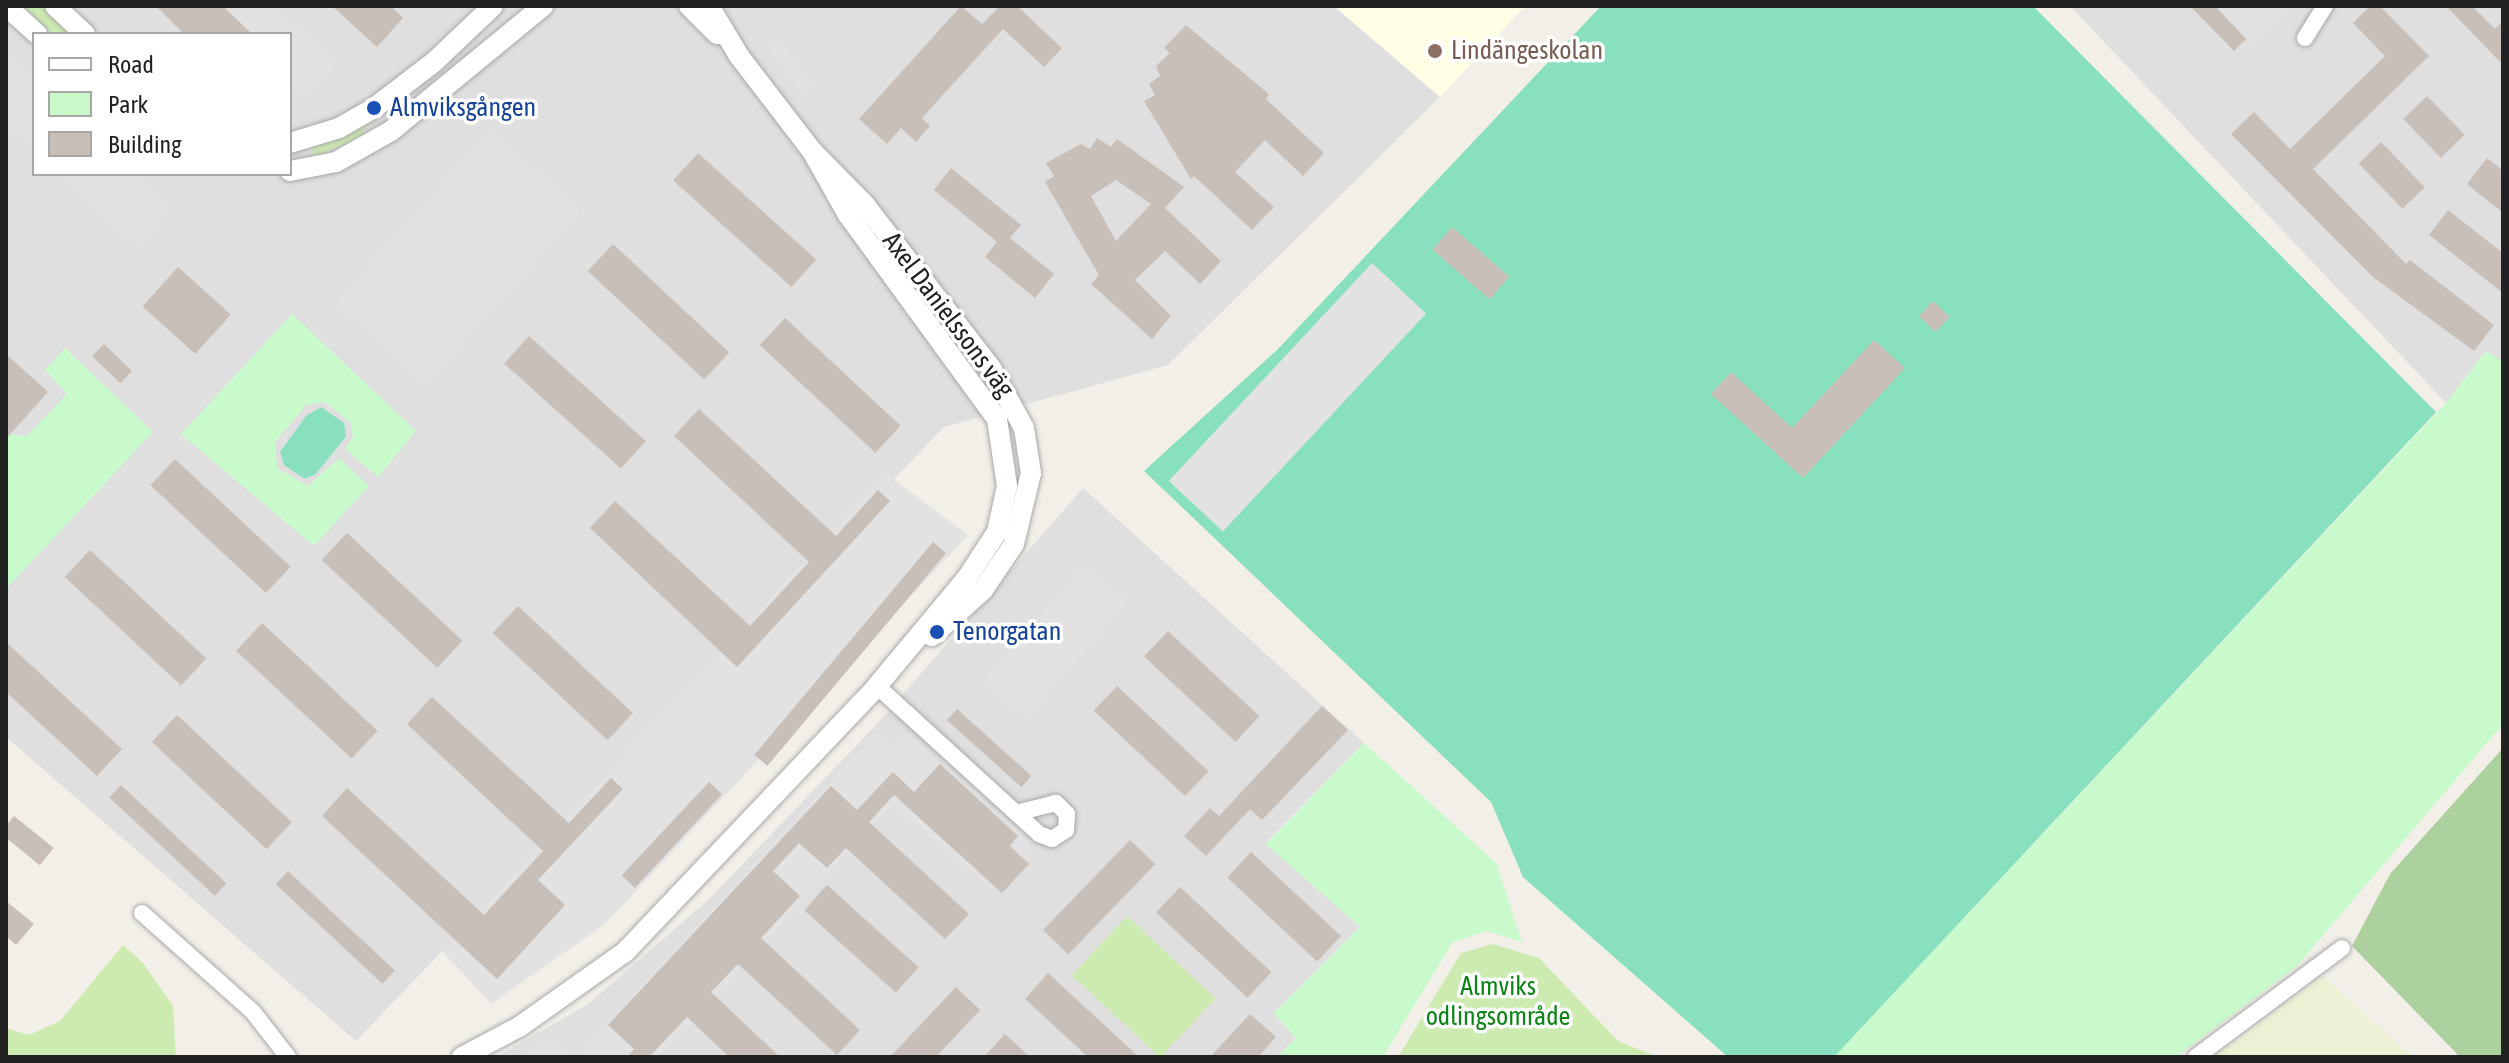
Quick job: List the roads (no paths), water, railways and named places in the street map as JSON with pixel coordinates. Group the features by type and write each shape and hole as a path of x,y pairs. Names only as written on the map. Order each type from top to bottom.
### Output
{"street":[{"path":"6,6 35,32"},
{"path":"55,6 83,32"},
{"path":"292,142 339,128 374,108 434,62 493,6"},
{"path":"292,171 336,162 391,131 543,6"},
{"name":"Axel Danielssons väg","path":"689,6 739,56"},
{"name":"Axel Danielssons väg","path":"462,1057 519,1027 625,952 877,686 984,555 1003,508 1007,465 997,419 848,215 812,151 739,56 709,6"},
{"path":"2305,38 2325,6"},
{"path":"877,686 1016,813"},
{"path":"142,913 253,1012 288,1057"},
{"path":"2196,1057 2342,948"}],"place":[{"name":"Lindängeskolan","path":"1435,51"},
{"name":"Almviksgången","path":"374,108"},
{"name":"Tenorgatan","path":"937,632"}],"park label":[{"name":"Almviks odlingsområde","path":"1498,1002"}]}
